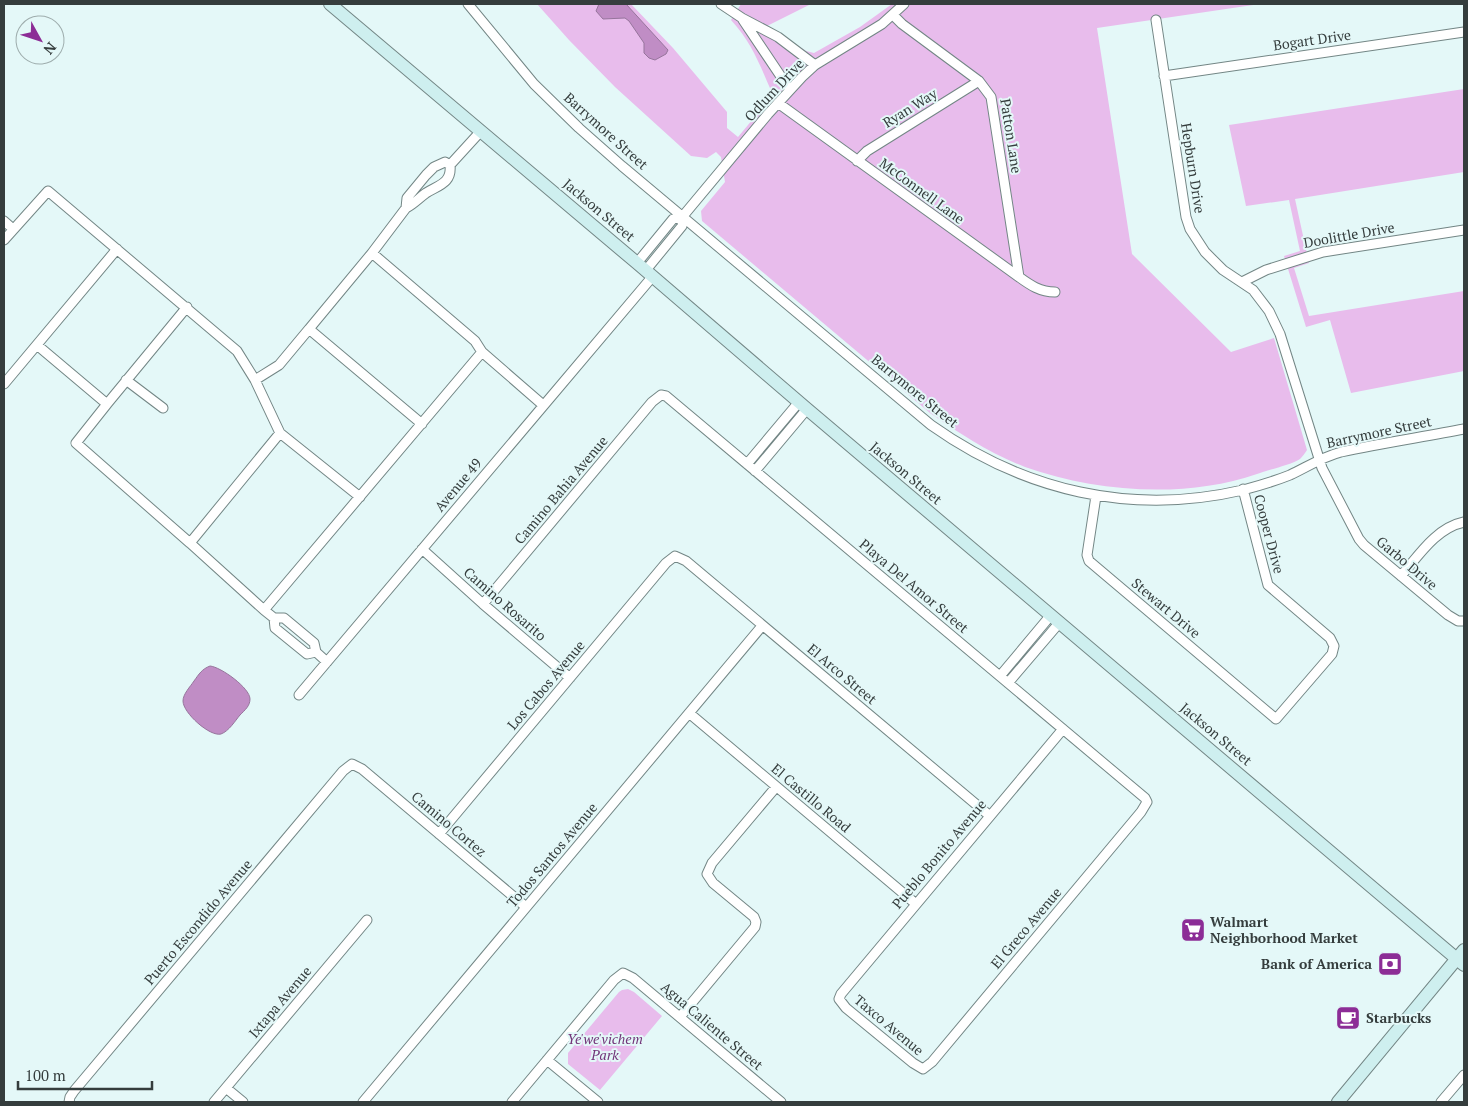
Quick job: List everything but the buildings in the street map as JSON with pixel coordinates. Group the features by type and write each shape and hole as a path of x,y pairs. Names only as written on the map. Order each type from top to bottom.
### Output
{"main road":[{"name":"Jackson Street","path":"330,4 1055,619 1462,958"},
{"path":"1338,1102 1462,958"}],"street":[{"name":"Barrymore Street","path":"468,4 534,84 579,128 919,415 976,454 1015,473 1053,486 1096,496 1154,501 1209,496 1243,489 1291,474 1319,459 1341,452 1464,429"},
{"path":"721,4 742,18 778,37 815,65"},
{"name":"Odlum Drive","path":"645,270 660,234 673,219 683,216 790,90 815,65 863,37 893,15 904,4"},
{"name":"Patton Lane","path":"893,15 902,24 979,80 992,97 1018,277"},
{"path":"742,18 790,90"},
{"name":"Hepburn Drive","path":"1156,20 1186,217 1190,229 1196,240 1214,262 1242,282 1262,300 1275,322 1319,459"},
{"name":"Bogart Drive","path":"1164,76 1464,32"},
{"name":"Ryan Way","path":"857,161 867,151 979,80"},
{"name":"McConnell Lane","path":"778,103 1018,277 1045,292 1055,292"},
{"path":"255,380 278,365 372,253 406,208 446,182 451,173 450,165 480,131"},
{"path":"406,208 407,198 438,164 445,162 450,165"},
{"path":"424,178 435,188"},
{"path":"4,240 48,190 237,351 255,380 280,432 360,497"},
{"name":"Odlum Drive","path":"645,270 682,226 683,216"},
{"path":"4,221 13,229"},
{"name":"Doolittle Drive","path":"1242,282 1266,270 1323,252 1464,230"},
{"path":"660,234 670,242"},
{"path":"4,384 118,249"},
{"path":"372,253 475,341 482,352 544,405"},
{"name":"Avenue 49","path":"299,695 638,292 645,270"},
{"path":"187,308 106,404 76,443 264,610 274,618 284,618 298,629 314,643 316,652 327,662"},
{"path":"308,329 422,424"},
{"path":"37,345 106,404"},
{"path":"264,610 482,352"},
{"path":"126,380 163,408"},
{"name":"Playa Del Amor Street","path":"661,395 671,401 1063,728 1140,793 1146,802"},
{"name":"Camino Bahia Avenue","path":"483,604 656,397 661,395"},
{"path":"747,464 803,406"},
{"path":"755,471 803,406"},
{"path":"190,543 280,432"},
{"name":"Garbo Drive","path":"1319,459 1359,539 1448,615 1458,621 1464,621"},
{"name":"Cooper Drive","path":"1243,489 1268,585 1330,638 1334,646 1332,654 1276,719"},
{"name":"Stewart Drive","path":"1096,496 1087,555 1089,561 1276,719"},
{"path":"1401,576 1429,543 1442,531 1464,522"},
{"name":"Camino Rosarito","path":"422,549 570,678"},
{"name":"El Arco Street","path":"676,556 686,561 990,816"},
{"name":"Los Cabos Avenue","path":"439,834 666,563 676,556"},
{"path":"274,618 275,628 307,654 316,652"},
{"path":"1000,676 1055,619"},
{"path":"1008,683 1055,619"},
{"name":"Todos Santos Avenue","path":"363,1102 762,626"},
{"path":"289,639 298,629"},
{"name":"El Castillo Road","path":"689,713 916,904"},
{"name":"Pueblo Bonito Avenue","path":"839,999 845,989 1063,728"},
{"name":"Camino Cortez","path":"352,764 362,769 526,907"},
{"name":"Puerto Escondido Avenue","path":"69,1102 74,1091 347,766 352,764"},
{"path":"680,1017 755,926 754,917 714,883 707,874 712,864 776,787"},
{"name":"El Greco Avenue","path":"923,1069 932,1062 1141,812 1146,802"},
{"name":"Ixtapa Avenue","path":"214,1102 367,920"},
{"name":"Agua Caliente Street","path":"547,1060 614,980 623,973 633,978 781,1102"},
{"name":"Taxco Avenue","path":"839,999 841,1003 868,1026 923,1069"},
{"path":"512,1102 547,1060 598,1102"},
{"path":"1441,1102 1464,1075"},
{"path":"226,1088 243,1102"}],"green space":[{"path":"537,4 631,4 673,48 727,112 727,128 738,137 773,95 751,47 731,20 741,4 811,4 767,26 806,51 814,53 860,27 892,4 1260,4 1097,28 1132,254 1231,352 1274,338 1307,450 1300,459 1291,463 1229,482 1200,487 1141,489 1111,487 1052,476 1012,462 976,443 930,413 702,221 701,211 725,182 721,157 716,152 707,158 691,156 615,87"},
{"path":"1464,89 1464,172 1295,199 1309,263 1294,268 1309,316 1464,291 1464,371 1351,393 1330,320 1306,327 1284,256 1300,251 1289,200 1246,206 1229,125"},
{"name":"Ye'we'vichem Park","path":"628,989 662,1016 600,1090 568,1064 568,1053 619,992"}],"shaded area":[{"path":"599,4 626,4 668,50 666,54 655,60 649,58 644,53 644,43 629,21 625,18 603,19 596,11"},
{"path":"210,666 221,670 234,679 249,694 250,699 245,710 221,734 210,732 192,718 187,712 183,701 185,693 197,676"}],"place":[{"name":"Walmart Neighborhood Market","path":"1193,930"},
{"name":"Bank of America","path":"1390,964"},
{"name":"Starbucks","path":"1348,1018"}]}
